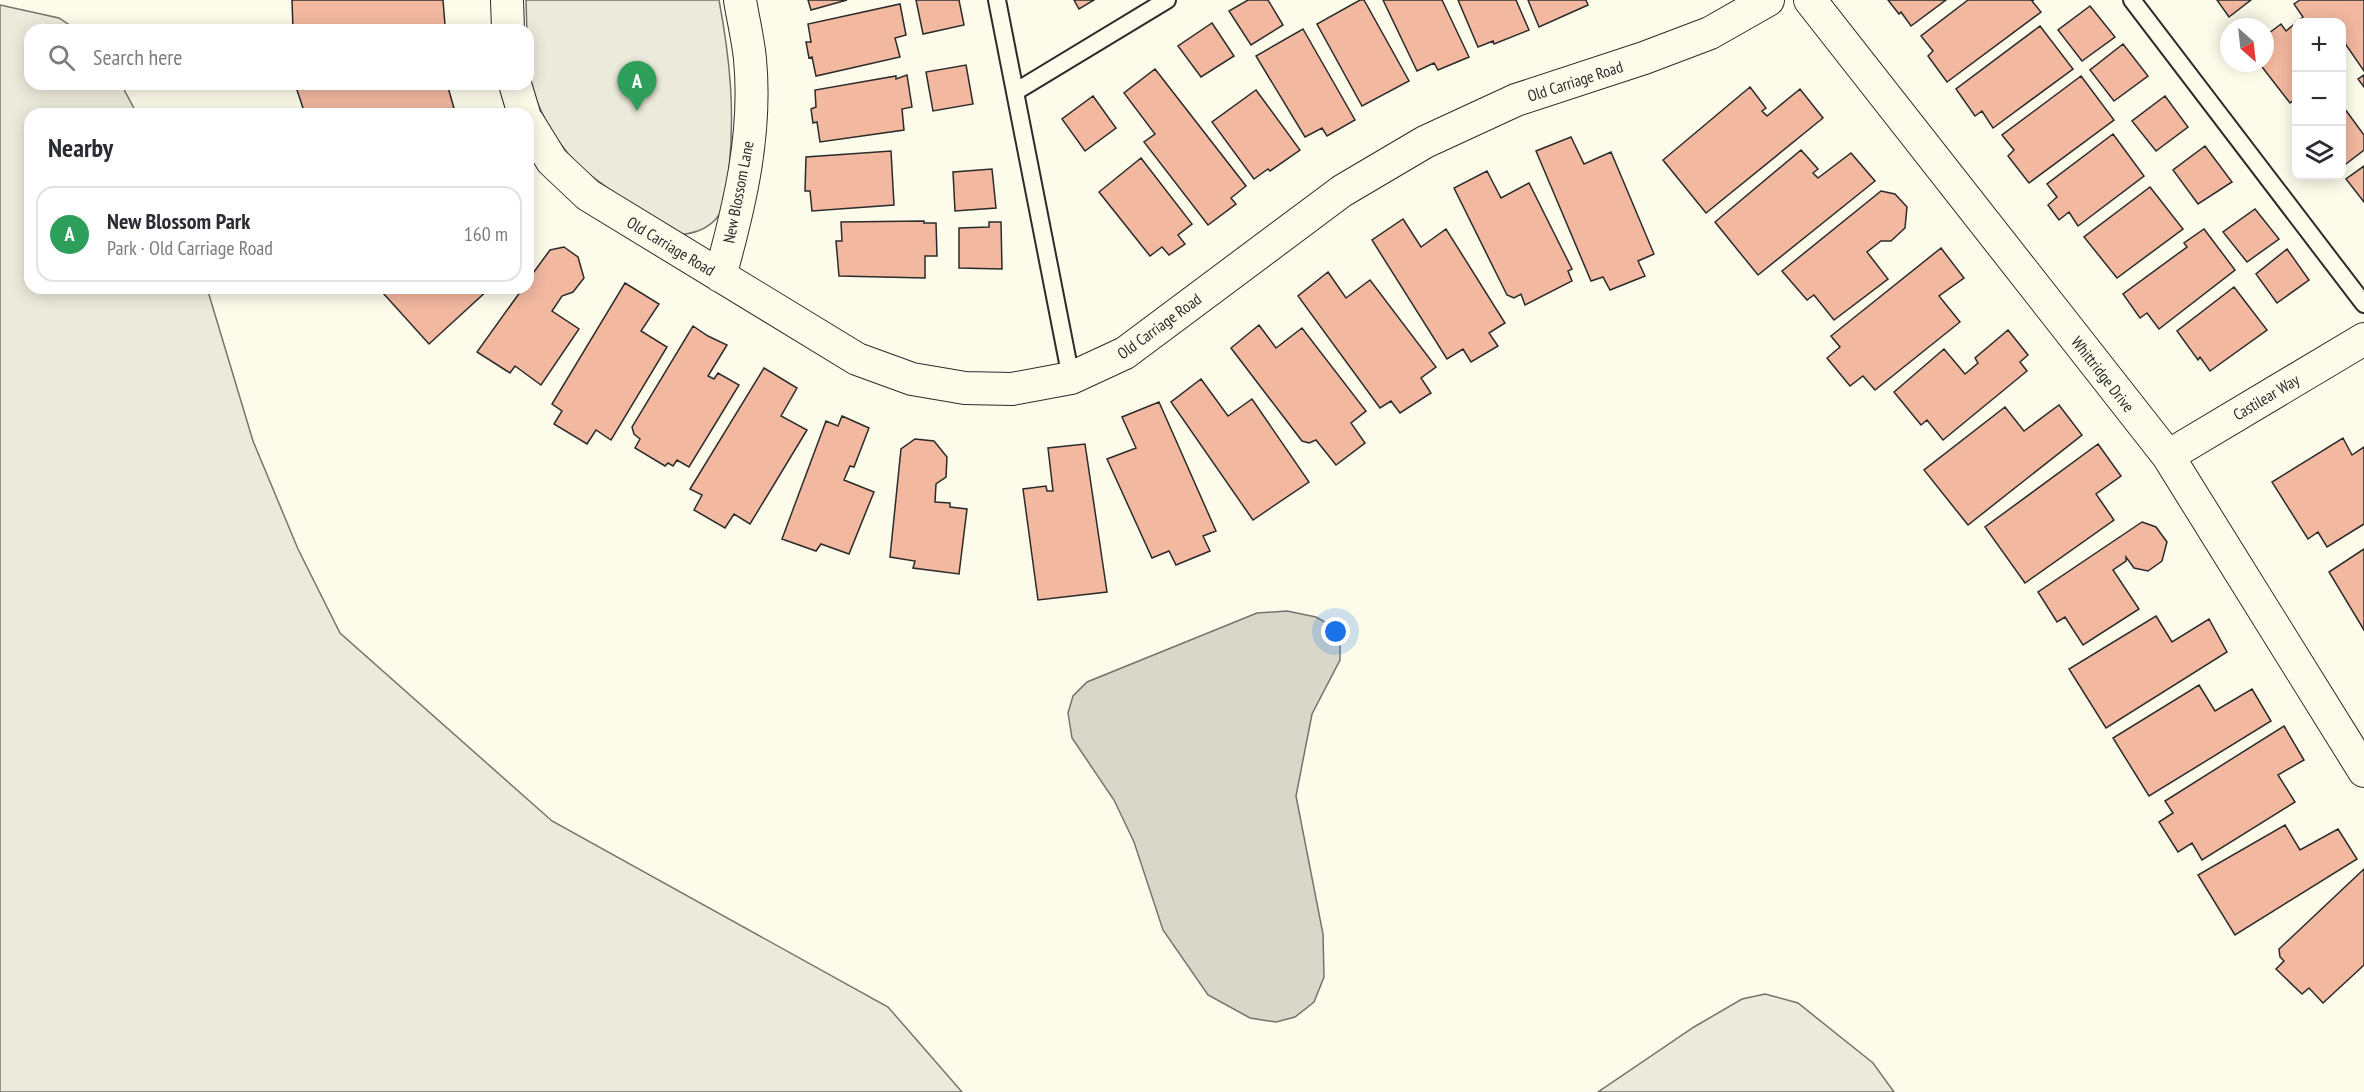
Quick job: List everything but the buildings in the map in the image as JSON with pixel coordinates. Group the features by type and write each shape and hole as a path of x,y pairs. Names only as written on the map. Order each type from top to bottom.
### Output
{"street":[{"path":"507,0 508,24"},
{"name":"New Blossom Lane","path":"720,276 744,180 751,126 750,59 740,0"},
{"name":"Old Carriage Road","path":"534,132 552,161 588,195 857,359 912,379 965,388 1012,389 1071,378 1125,353 1342,191 1425,142 1516,100 1710,33 1768,0"},
{"name":"Whittridge Drive","path":"1810,0 2168,456 2364,771"},
{"path":"517,90 522,108"},
{"name":"Castilear Way","path":"2168,456 2364,339"}],"lane":[{"path":"997,0 1071,378"},
{"path":"1015,92 1167,0"},
{"path":"2132,0 2364,304"}],"shaded area":[{"path":"526,0 719,0 726,43 732,126 724,204 719,215 709,225 691,233 670,234 578,166 551,132 533,93 534,24 527,24"},
{"path":"0,5 59,18 68,24 24,24 24,90 124,90 134,108 24,108 24,294 209,294 253,441 298,549 340,633 552,821 888,1007 962,1092 0,1092"},
{"path":"1287,611 1316,617 1332,626 1340,642 1340,660 1312,714 1296,796 1323,934 1324,977 1314,1002 1295,1017 1276,1022 1250,1018 1208,995 1163,930 1134,842 1114,800 1072,738 1068,713 1073,696 1087,682 1257,613"},
{"path":"1765,994 1798,1003 1873,1063 1894,1092 1598,1092 1694,1027 1742,999"}],"place":[{"name":"New Blossom Park","path":"637,111"}]}
